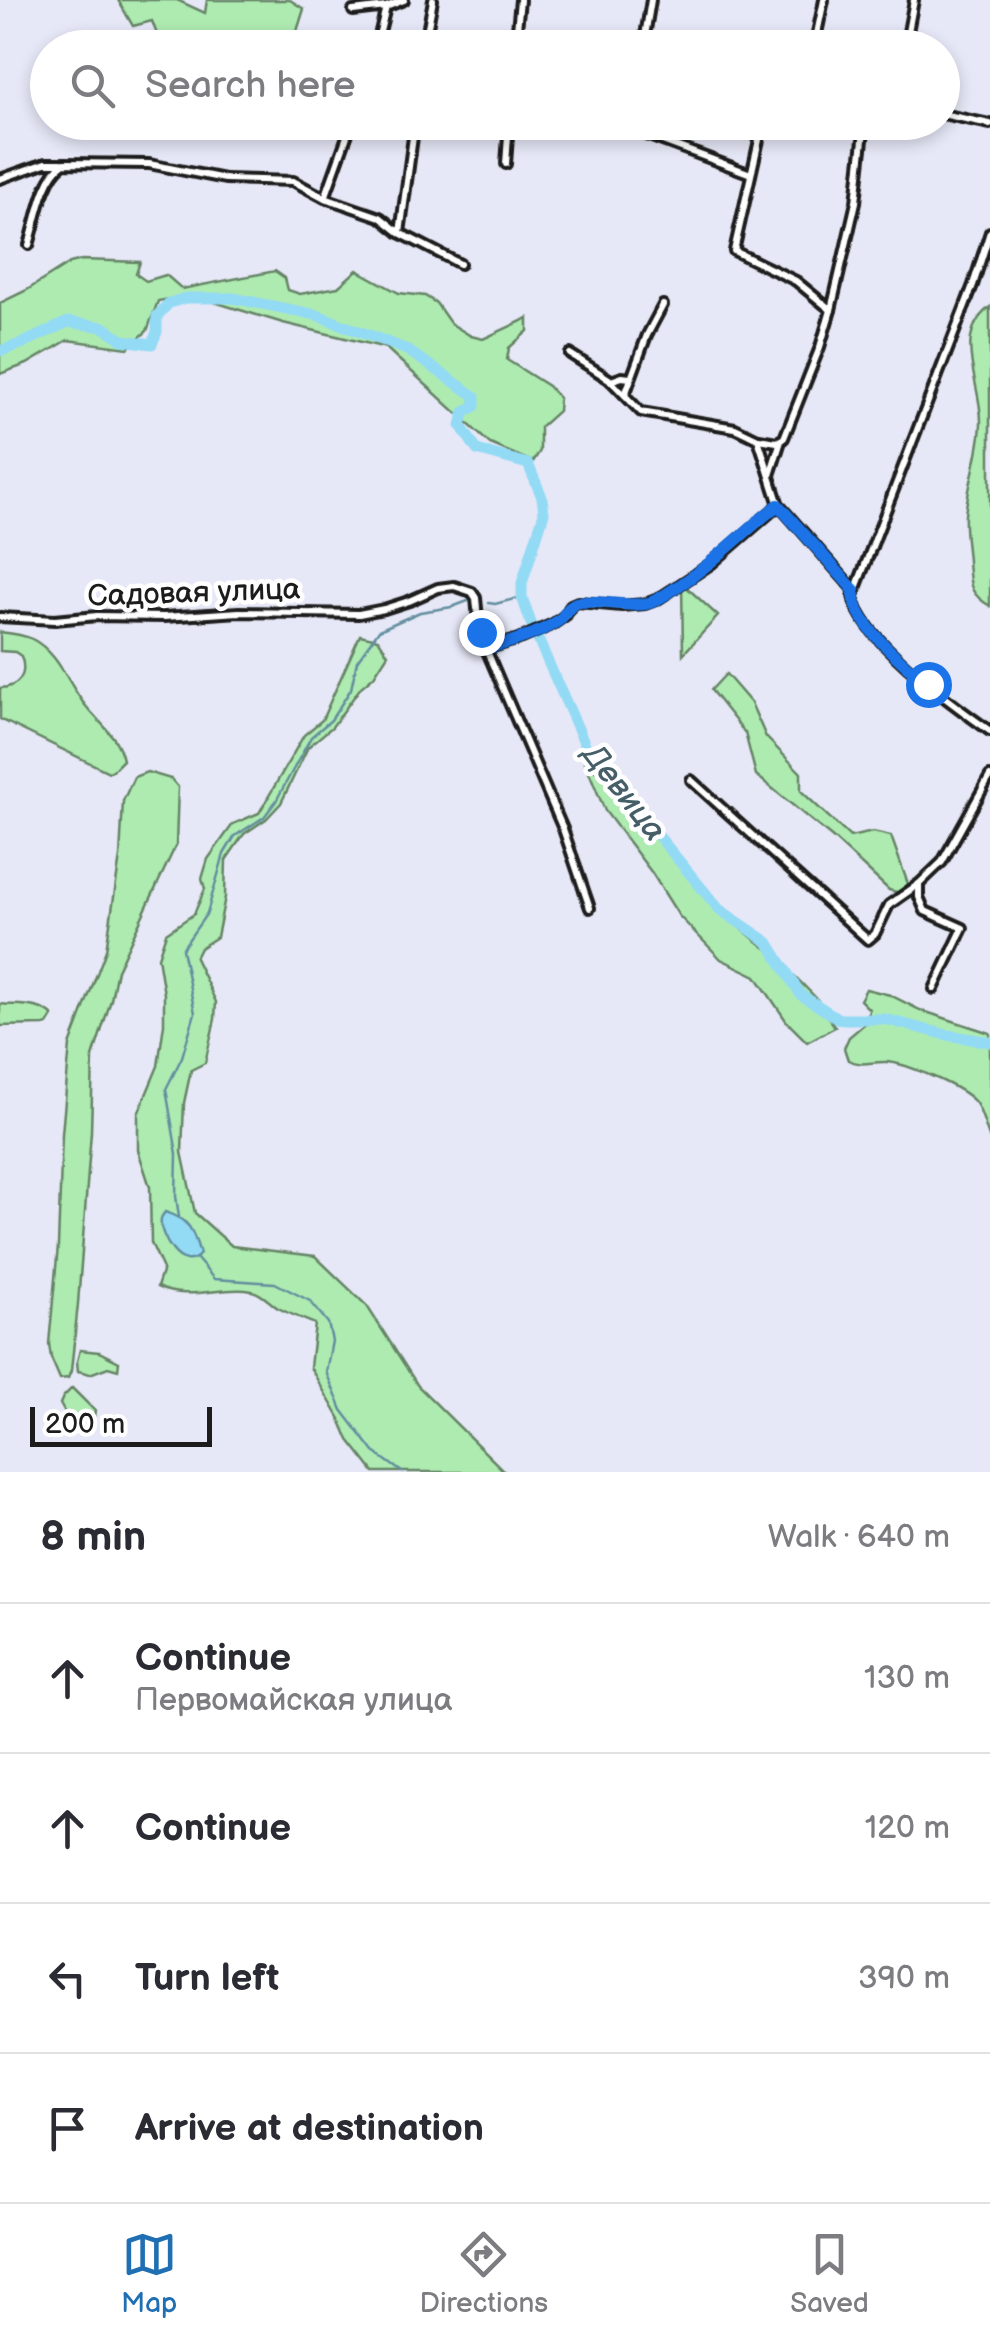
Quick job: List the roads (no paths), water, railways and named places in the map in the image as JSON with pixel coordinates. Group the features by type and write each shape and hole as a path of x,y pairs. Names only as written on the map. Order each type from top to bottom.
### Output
{"street":[{"path":"353,11 386,7 404,0"},
{"path":"427,30 433,0"},
{"path":"517,30 520,0"},
{"path":"646,30 651,0"},
{"path":"818,30 824,0"},
{"path":"908,30 914,0"},
{"path":"380,30 386,7"},
{"path":"960,118 990,124"},
{"path":"326,198 346,140"},
{"path":"400,233 412,140"},
{"path":"506,164 508,140"},
{"path":"660,140 751,174"},
{"path":"758,140 734,251 796,281 831,310"},
{"path":"770,476 831,310 856,202 862,140"},
{"path":"0,179 45,163 64,163 149,164 225,180 293,181 380,218 400,233 460,264"},
{"path":"29,245 50,176 64,163"},
{"path":"990,232 973,286 854,590 859,614 877,636 928,684 990,731"},
{"path":"625,396 647,335 663,305"},
{"path":"570,354 612,381 640,412 736,428 758,438 781,441"},
{"path":"612,381 630,378"},
{"path":"758,438 778,505 854,590"},
{"path":"590,908 562,829 486,649 553,624 578,602 622,606 658,599 712,564 778,505"},
{"name":"Садовая улица","path":"0,617 56,620 239,612 359,614 388,608 446,586 462,588 476,598 486,649"},
{"path":"691,780 868,940 889,905 942,862 990,776"},
{"path":"919,884 918,897 924,911 962,928 934,989"}],"water":[{"path":"165,1212 185,1222 192,1232 200,1254 193,1259 179,1257 167,1242 161,1226"}],"waterway":[{"name":"Девица","path":"0,351 68,322 104,327 122,340 152,344 157,316 169,303 186,298 233,298 317,315 407,350 475,396 475,406 464,413 461,426 477,450 528,464 542,497 544,513 522,583 522,597 588,751 719,909 768,942 801,995 839,1019 884,1019 990,1042"},
{"path":"489,603 522,597"},
{"path":"179,1217 177,1154 166,1089 182,1057 195,1013 182,949 207,913 224,854 235,836 264,817 276,801 311,737 331,720 351,689 357,661 379,630 420,612 468,601"},
{"path":"197,1259 214,1279 275,1283 310,1301 328,1323 332,1341 326,1372 342,1410 374,1452 402,1472"}]}
